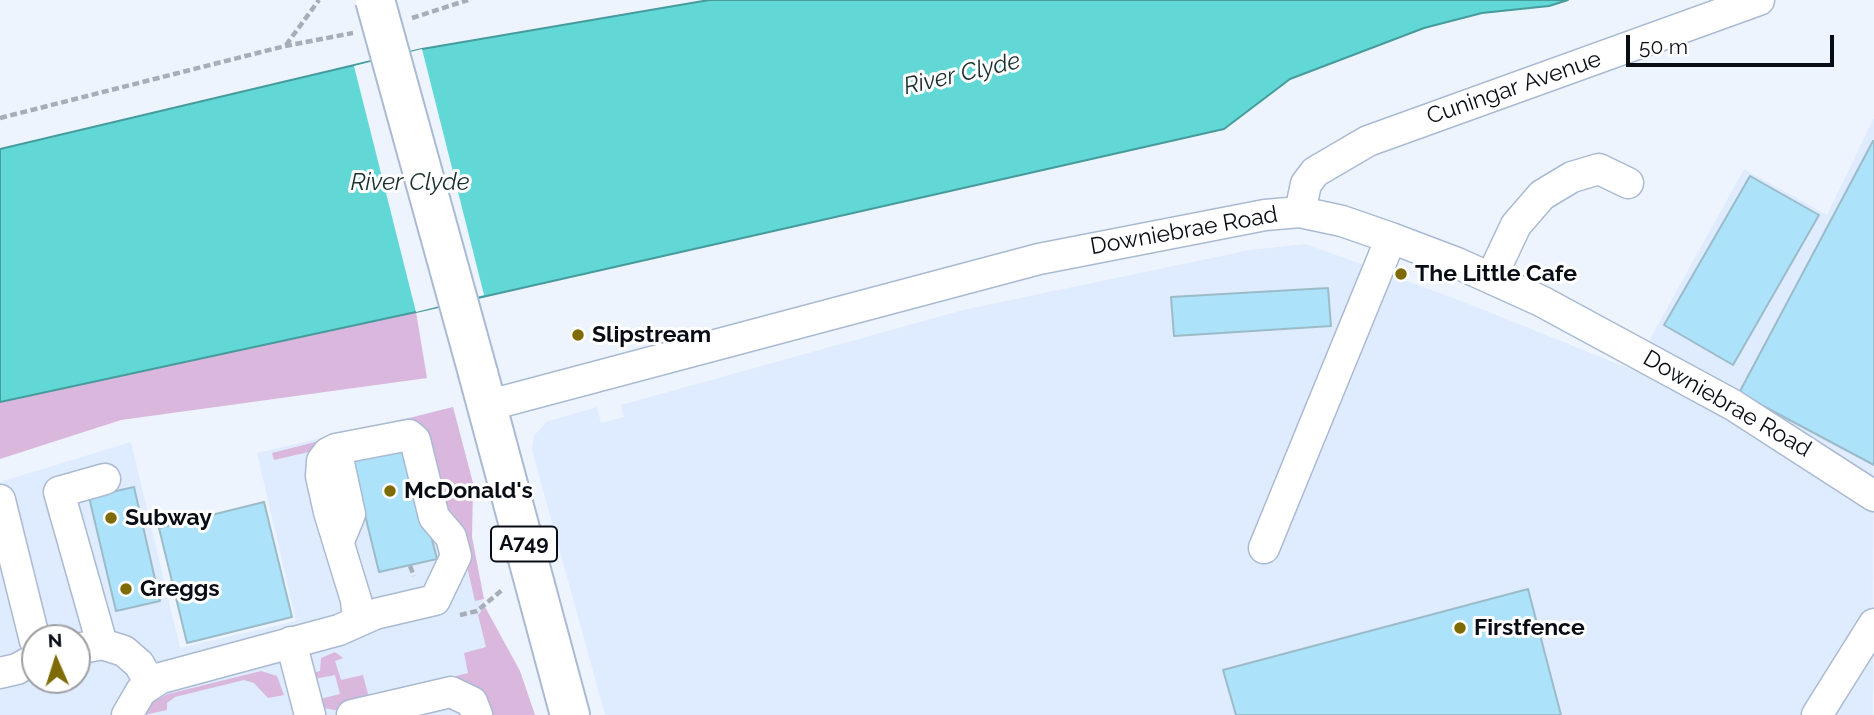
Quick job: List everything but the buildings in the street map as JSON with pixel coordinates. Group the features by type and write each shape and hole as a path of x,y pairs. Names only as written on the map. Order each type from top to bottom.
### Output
{"main road":[{"name":"A749","path":"380,17 569,713"}],"street":[{"name":"Cuningar Avenue","path":"1300,212 1306,184 1315,172 1368,141 1759,0"},
{"path":"1491,278 1516,225 1542,195 1572,177 1600,169 1628,183"},
{"name":"Downiebrae Road","path":"482,390 999,268 1265,215 1300,212 1342,221 1491,278 1616,339 1733,405 1874,496"},
{"path":"1264,548 1391,238"},
{"path":"127,715 141,691 161,678 339,630 375,614 445,608 456,556 451,537 434,517 415,440 402,434 336,449 350,514 339,541 358,621"},
{"path":"85,624 59,492 105,479"},
{"path":"1,506 31,624"},
{"path":"1817,715 1874,624"},
{"path":"291,642 308,707"},
{"path":"91,647 115,646 132,656 150,683"},
{"path":"0,673 21,667"},
{"path":"352,715 451,692 472,702 477,715"}],"path":[{"path":"285,46 319,0"},
{"path":"0,118 285,46 380,17 468,0"},
{"path":"445,608 477,611 530,567"}],"shaded area":[{"path":"1874,118 1873,715 605,715 532,450 534,436 546,422 597,407 601,423 624,417 621,405 963,310 1250,250 1306,244 1464,302 1633,370 1744,169 1827,215"},
{"path":"416,312 427,378 121,420 0,459 0,402"},
{"path":"453,407 473,483 472,537 485,607 520,671 535,715 0,715 0,482 131,442 180,648 296,621 257,453"},
{"path":"453,407 473,483 472,537 484,599 475,601 457,523 312,466 309,452 274,460 272,453"},
{"path":"485,607 520,671 535,715 484,715 480,696 339,711 324,708 320,699 340,694 335,675 314,679 312,673 320,671 321,658 335,652 343,658 335,661 341,680 363,675 369,698 468,673 464,653 486,647 478,615"},
{"path":"261,671 277,676 284,695 268,698 254,683 244,680 175,697 167,703 167,710 144,715 153,702 168,694"}],"water":[{"name":"River Clyde","path":"709,0 1568,0 1549,6 1482,13 1424,28 1290,79 1224,129 416,312 0,402 0,149 422,49"}],"pier":[{"path":"422,49 484,295 416,312 354,66"}],"place":[{"name":"The Little Cafe","path":"1401,274"},
{"name":"Slipstream","path":"578,335"},
{"name":"McDonald's","path":"390,491"},
{"name":"Subway","path":"111,518"},
{"name":"Greggs","path":"126,589"},
{"name":"Firstfence","path":"1460,628"}]}
